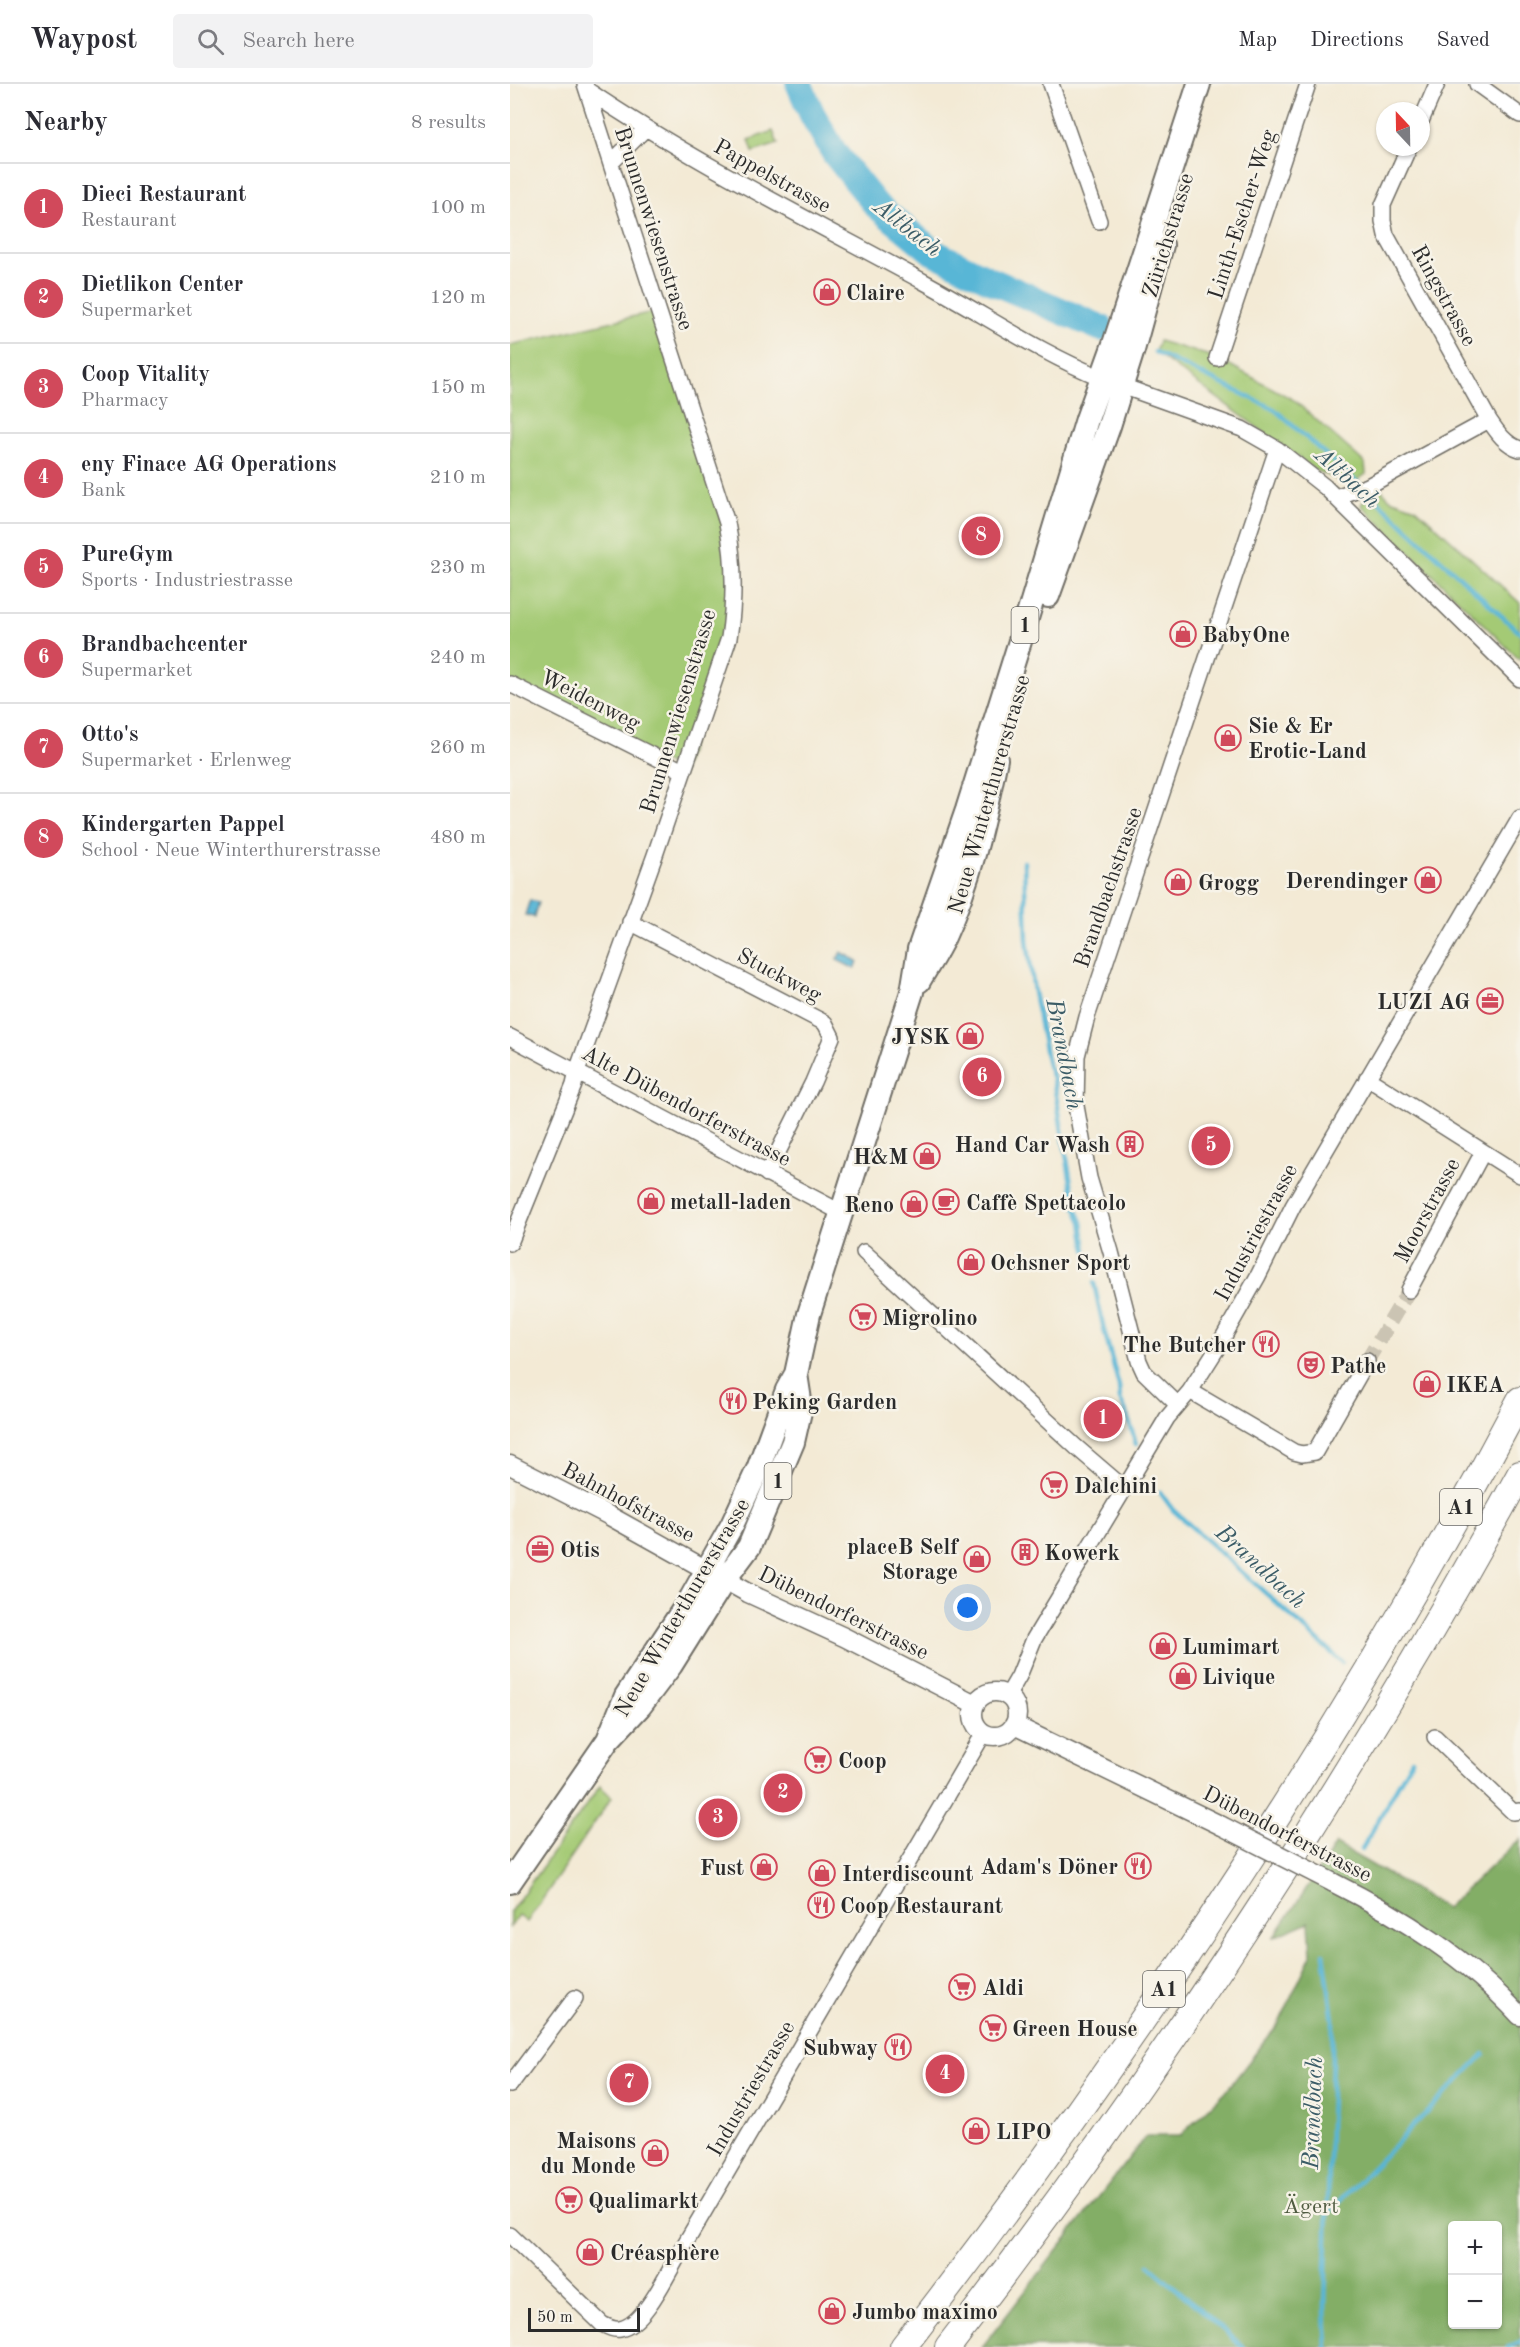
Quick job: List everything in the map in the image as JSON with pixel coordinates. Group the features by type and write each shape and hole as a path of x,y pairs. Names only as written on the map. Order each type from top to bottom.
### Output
{"highway":[{"name":"A1","path":"903,2347 1057,2143 1136,2031 1237,1879 1393,1627 1520,1400"},
{"name":"A1","path":"948,2347 1119,2116 1254,1917 1395,1693 1520,1474"}],"main road":[{"name":"Zürichstrasse","path":"1112,382 1199,84"},
{"name":"Zürichstrasse","path":"1112,382 1133,350 1153,274 1214,84"},
{"name":"Neue Winterthurerstrasse","path":"510,1882 608,1740 640,1706 671,1665 716,1574 749,1547 793,1442 801,1407 796,1374 809,1314 912,992 943,939 982,830 998,750 1050,592 1112,382"}],"street":[{"path":"1051,84 1099,221"},
{"name":"Linth-Escher-Weg","path":"1217,358 1308,84"},
{"path":"1429,102 1437,84"},
{"path":"1477,84 1520,115"},
{"name":"Pappelstrasse","path":"586,87 645,129 789,210 928,284 984,318 1078,368 1112,382"},
{"name":"Brunnenwiesenstrasse","path":"510,1243 573,1085 729,638 734,606 733,550 727,523 586,87"},
{"path":"611,163 645,129"},
{"name":"Ringstrasse","path":"1405,156 1383,205 1386,235 1489,420 1501,437 1520,449"},
{"path":"1112,382 1242,429 1277,449 1335,497 1520,679"},
{"path":"1335,497 1374,482 1489,420"},
{"name":"Brandbachstrasse","path":"1177,1404 1144,1372 1139,1361 1089,1178 1076,1106 1077,1056 1087,1017 1277,449"},
{"name":"Weidenweg","path":"510,684 683,771"},
{"name":"Industriestrasse","path":"1008,1695 1019,1676 1034,1639 1177,1404 1190,1390 1258,1276 1293,1206 1520,818"},
{"name":"Stuckweg","path":"630,922 825,1023 832,1036 813,1082 767,1174"},
{"name":"Alte Dübendorferstrasse","path":"510,1037 843,1213"},
{"path":"1367,1078 1520,1175"},
{"name":"Moorstrasse","path":"1409,1290 1483,1152"},
{"path":"864,1252 1076,1447 1125,1489"},
{"path":"1190,1390 1302,1454 1315,1452 1368,1361"},
{"name":"Bahnhofstrasse","path":"510,1465 716,1574"},
{"name":"Dübendorferstrasse","path":"716,1574 748,1593 844,1637 975,1704"},
{"path":"993,1691 1008,1695 1016,1706 1017,1719 1014,1725 1004,1734 991,1736 984,1733 979,1729 973,1717 975,1704 986,1693 993,1691"},
{"name":"Dübendorferstrasse","path":"1014,1725 1222,1826 1381,1907 1437,1943 1485,1982 1520,2016"},
{"name":"Industriestrasse","path":"511,2237 602,2324 618,2329 630,2326 637,2320 682,2249 984,1733"},
{"path":"1435,1737 1513,1812 1520,1811"},
{"path":"510,2085 575,1998"}],"green space":[{"path":"773,131 778,144 753,152 749,140"},
{"path":"657,311 720,501 734,606 683,771 510,684 510,345"},
{"path":"1159,341 1217,358 1294,400 1365,463 1366,474 1356,481 1347,483 1315,470 1155,352"},
{"path":"1375,483 1390,499 1416,508 1520,603 1520,660 1361,505"},
{"path":"600,1786 612,1797 527,1922 518,1915 510,1927 510,1912"},
{"name":"Ägert","path":"1520,1839 1520,2347 982,2347 1146,2136 1180,2136 1226,2091 1279,2023 1311,1955 1309,1922 1274,1937 1336,1844 1446,1908"}],"water":[{"path":"530,900 538,902 534,917 525,915"},
{"path":"841,952 858,961 855,969 837,960"}],"waterway":[{"name":"Altbach","path":"799,84 812,114 835,154 876,205 933,252 994,282 1101,328"},
{"name":"Altbach","path":"1155,352 1274,409 1360,485"},
{"name":"Altbach","path":"1366,490 1520,633"},
{"name":"Brandbach","path":"1024,862 1027,939 1034,992 1048,1065 1053,1078 1075,1206 1082,1222 1086,1250"},
{"name":"Brandbach","path":"1094,1283 1119,1386 1120,1399 1136,1444"},
{"name":"Brandbach","path":"1160,1492 1173,1510 1342,1662"},
{"name":"Brandbach","path":"1362,1849 1412,1760"},
{"name":"Brandbach","path":"1324,1953 1333,2020 1325,2308 1327,2347"},
{"path":"1327,2214 1484,2054"},
{"path":"1149,2265 1243,2347"},
{"path":"1508,2347 1520,2342"}],"tunnel":[{"path":"1367,1361 1409,1290"}],"place":[{"name":"Claire","path":"827,292"},
{"name":"Kindergarten Pappel","path":"981,536"},
{"name":"BabyOne","path":"1183,634"},
{"name":"Sie & Er Erotic-Land","path":"1228,738"},
{"name":"Derendinger","path":"1428,880"},
{"name":"Grogg","path":"1178,882"},
{"name":"LUZI AG","path":"1490,1001"},
{"name":"JYSK","path":"970,1036"},
{"name":"Brandbachcenter","path":"982,1077"},
{"name":"Hand Car Wash","path":"1130,1144"},
{"name":"PureGym","path":"1211,1146"},
{"name":"H&M","path":"927,1156"},
{"name":"metall-laden","path":"651,1201"},
{"name":"Caffè Spettacolo","path":"946,1202"},
{"name":"Reno","path":"914,1204"},
{"name":"Ochsner Sport","path":"971,1262"},
{"name":"Migrolino","path":"863,1317"},
{"name":"The Butcher","path":"1266,1344"},
{"name":"Pathe","path":"1311,1365"},
{"name":"IKEA","path":"1427,1384"},
{"name":"Peking Garden","path":"733,1401"},
{"name":"Dieci Restaurant","path":"1103,1419"},
{"name":"Dalchini","path":"1054,1485"},
{"name":"Otis","path":"540,1549"},
{"name":"Kowerk","path":"1025,1552"},
{"name":"placeB Self Storage","path":"977,1559"},
{"name":"Lumimart","path":"1163,1646"},
{"name":"Livique","path":"1183,1676"},
{"name":"Coop","path":"818,1760"},
{"name":"Dietlikon Center","path":"783,1793"},
{"name":"Coop Vitality","path":"718,1818"},
{"name":"Adam's Döner","path":"1138,1866"},
{"name":"Fust","path":"764,1867"},
{"name":"Interdiscount","path":"822,1873"},
{"name":"Coop Restaurant","path":"821,1905"},
{"name":"Aldi","path":"962,1987"},
{"name":"Green House","path":"993,2028"},
{"name":"Subway","path":"898,2047"},
{"name":"eny Finace AG Operations","path":"945,2074"},
{"name":"Otto's","path":"629,2083"},
{"name":"LIPO","path":"976,2131"},
{"name":"Maisons du Monde","path":"655,2153"},
{"name":"Qualimarkt","path":"569,2200"},
{"name":"Créasphère","path":"590,2252"},
{"name":"Jumbo maximo","path":"832,2311"}]}
